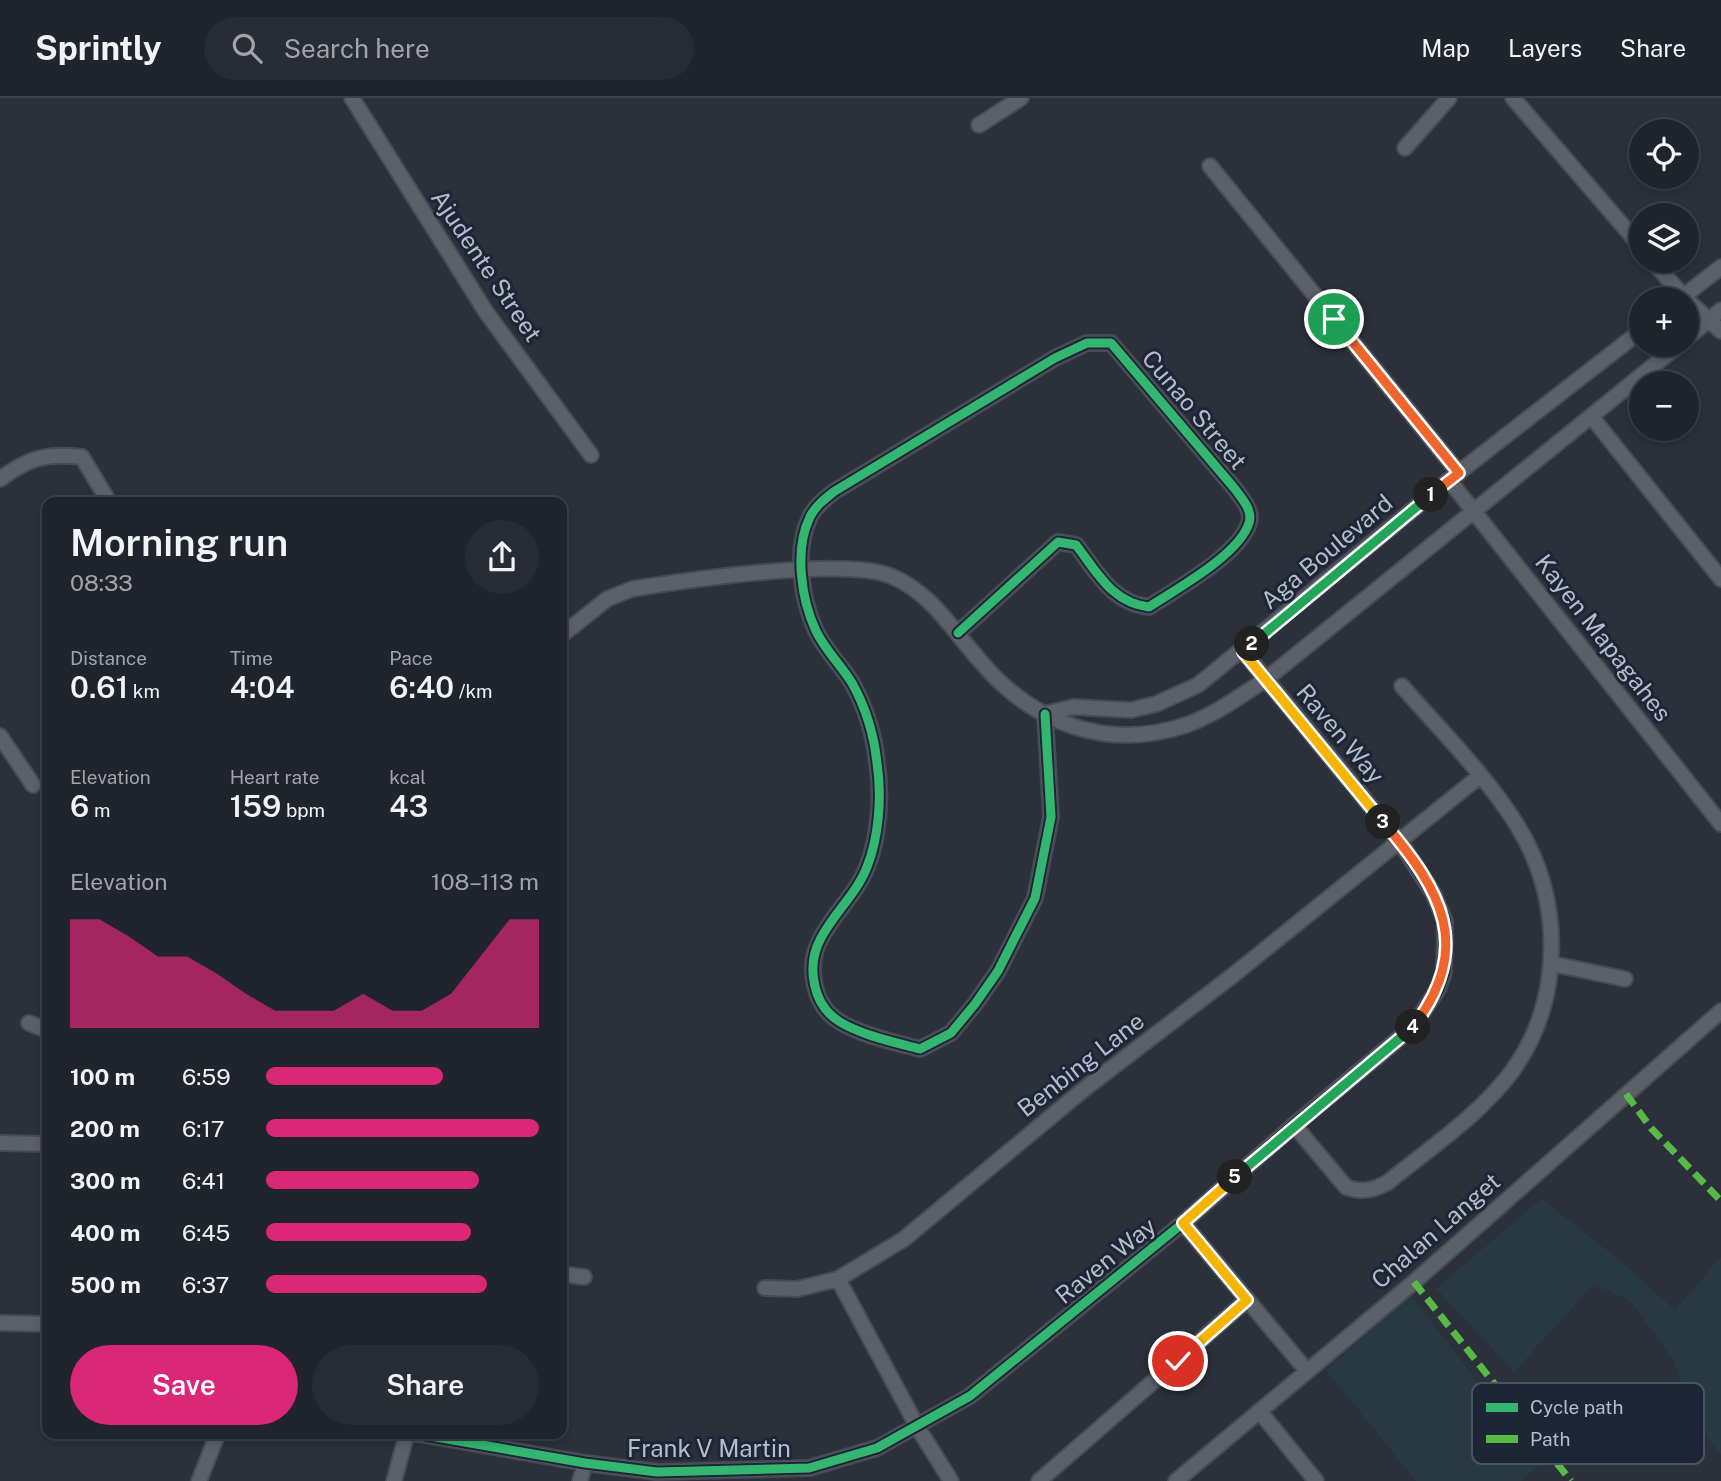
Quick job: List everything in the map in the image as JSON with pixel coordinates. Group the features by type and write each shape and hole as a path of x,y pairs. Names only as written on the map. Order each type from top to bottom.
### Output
{"street":[{"name":"Ajudente Street","path":"352,98 486,312 591,455"},
{"path":"979,125 1021,98"},
{"path":"1405,148 1448,98"},
{"path":"1513,98 1629,233"},
{"name":"Kayen Mapagahes","path":"1210,166 1454,476 1474,512 1721,824"},
{"path":"1698,287 1721,267"},
{"path":"1662,273 1674,287"},
{"path":"1699,306 1716,314 1721,331"},
{"path":"1699,328 1716,314"},
{"name":"Aga Boulevard","path":"1045,714 1073,707 1131,710 1156,704 1198,685 1243,652 1454,476 1629,340"},
{"name":"Cunao Street","path":"802,570 802,548 811,515 835,491 1055,358 1087,343 1111,343 1235,489 1248,508 1249,522 1234,548 1149,607 1129,605 1111,590 1076,545 1058,542 958,633"},
{"path":"567,631 607,599 632,589 802,570 860,570 887,575 928,598 1010,694 1067,727 1092,733 1156,733 1188,725 1218,710 1265,680 1664,357"},
{"path":"1591,416 1721,579"},
{"path":"0,479 24,462 34,459 54,454 82,457 106,497"},
{"path":"802,570 807,607 816,632 851,682 862,703 872,729 878,765 879,789 874,849 866,870 819,941 811,975 821,1001 838,1021 892,1042 920,1049 951,1033 998,971 1035,898 1045,850 1051,817 1045,714"},
{"name":"Raven Way","path":"918,1428 970,1396 1183,1223 1294,1125 1413,1027 1438,989 1444,972 1447,947 1445,921 1433,893 1400,842 1243,652"},
{"path":"1294,1125 1346,1186 1357,1191 1373,1190 1387,1183 1481,1105 1512,1070 1542,1012 1553,964 1552,938 1541,880 1531,853 1517,825 1480,776 1402,686"},
{"path":"0,736 33,785"},
{"name":"Benbing Lane","path":"765,1288 797,1289 838,1279 904,1239 1083,1090 1400,842 1480,776"},
{"path":"1553,964 1625,979"},
{"name":"Chalan Langet","path":"1176,1481 1261,1413 1414,1282 1721,1011"},
{"path":"29,1023 42,1028"},
{"path":"0,1143 42,1144"},
{"path":"1183,1223 1307,1371"},
{"path":"567,1275 584,1277"},
{"path":"838,1279 918,1428 951,1481"},
{"path":"1039,1481 1247,1300"},
{"path":"0,1323 42,1324"},
{"path":"1261,1413 1316,1481"},
{"name":"Frank V Martin","path":"447,1439 585,1463 657,1472 737,1476 809,1468 877,1448 918,1428"},
{"path":"199,1481 216,1439"},
{"path":"394,1481 405,1439"},
{"path":"580,1481 585,1463"}],"shaded area":[{"path":"1542,1199 1617,1258 1675,1310 1721,1257 1721,1454 1704,1433 1704,1383 1681,1383 1673,1359 1631,1302 1594,1284 1514,1372 1436,1288"},
{"path":"1411,1295 1479,1383 1472,1383 1472,1464 1541,1464 1521,1481 1416,1481 1326,1370"}],"marked path":[{"path":"1626,1094 1651,1128 1721,1201"},
{"path":"1414,1282 1494,1383"},
{"path":"1558,1464 1571,1481"}],"cycle path":[{"path":"958,633 1058,542 1076,545 1115,593 1136,604 1149,607 1220,559 1243,535 1250,518 1244,501 1111,343 1087,343 1055,358 835,491 810,517 805,530 801,559 806,604 820,638 852,683 861,702 876,753 878,776 877,830 867,867 821,938 814,960 814,984 818,995 823,1006 840,1022 869,1035 920,1049 951,1033 998,971 1035,898 1051,817 1045,714"},
{"path":"447,1439 585,1463 657,1472 809,1468 877,1448 970,1396 1183,1223 1294,1125 1413,1027 1438,989 1444,972 1445,921 1433,893 1400,842 1243,651"}],"route":[{"path":"1178,1361 1247,1300 1183,1223 1294,1125 1413,1027 1427,1009 1444,972 1447,947 1445,921 1433,893 1400,842 1243,652 1459,473 1334,319"}]}
